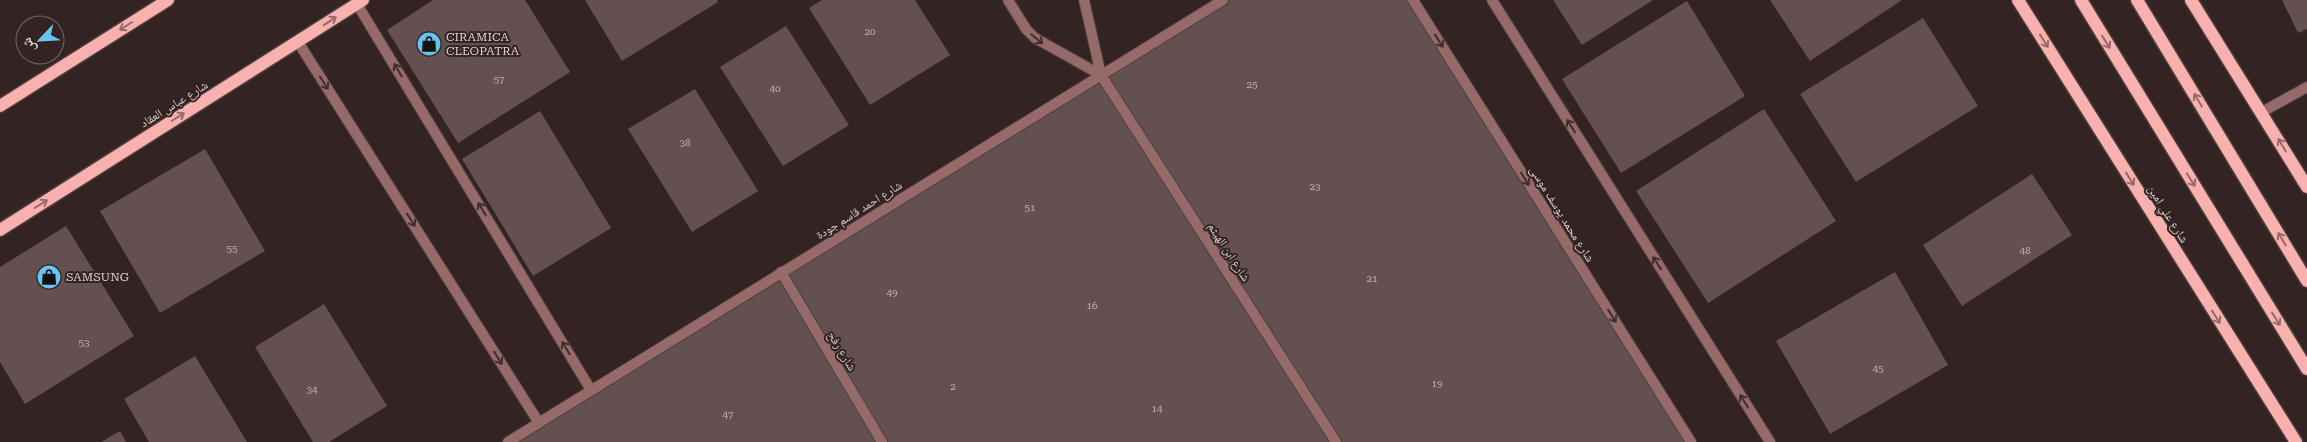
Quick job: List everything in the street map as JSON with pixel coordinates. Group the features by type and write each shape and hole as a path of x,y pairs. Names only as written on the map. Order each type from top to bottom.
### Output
{"main road":[{"path":"0,106 168,0"},
{"name":"شارع علي امين","path":"2018,0 2296,442"},
{"path":"2081,0 2307,369"},
{"path":"2137,0 2307,281"},
{"path":"2191,0 2307,187"},
{"name":"شارع عباس العقاد","path":"0,230 360,2"}],"street":[{"name":"شارع ابن الهيثم","path":"1008,0 1026,29 1035,38 1101,75"},
{"name":"شارع ابن الهيثم","path":"1084,0 1101,75 1336,442"},
{"name":"شارع احمد قاسم جودة","path":"508,442 1223,0"},
{"name":"شارع محمد يوسف موسى","path":"1412,0 1691,442"},
{"path":"1492,0 1770,442"},
{"path":"360,2 591,390"},
{"path":"298,42 539,423"},
{"path":"2262,112 2307,87"},
{"name":"شارع رفح","path":"782,272 882,442"}],"building":[{"path":"433,0 525,0 570,72 458,143 387,30"},
{"path":"585,0 717,0 718,2 622,61"},
{"path":"822,0 915,0 950,55 870,105 809,8"},
{"path":"1223,0 1413,0 1692,442 508,442"},
{"path":"1553,0 1653,0 1582,45"},
{"path":"1770,0 1902,0 1810,61"},
{"path":"2282,0 2307,0 2307,29 2298,33"},
{"path":"1687,1 1745,96 1621,173 1562,79"},
{"path":"1923,18 1978,106 1856,182 1800,94"},
{"path":"786,26 849,125 783,166 720,67"},
{"path":"695,89 758,191 692,232 628,129"},
{"path":"1764,109 1836,221 1708,303 1636,191"},
{"path":"540,111 611,228 533,276 462,159"},
{"path":"205,149 265,251 160,313 100,211"},
{"path":"2032,174 2072,235 1962,306 1923,245"},
{"path":"66,226 134,336 25,404 0,362 0,267"},
{"path":"1895,272 1948,365 1830,434 1776,341"},
{"path":"324,304 387,406 329,442 313,442 255,347"},
{"path":"195,356 247,442 149,442 124,399"},
{"path":"120,431 126,442 101,442"}],"place":[{"name":"CIRAMICA CLEOPATRA","path":"429,44"},
{"name":"SAMSUNG","path":"49,277"}]}
